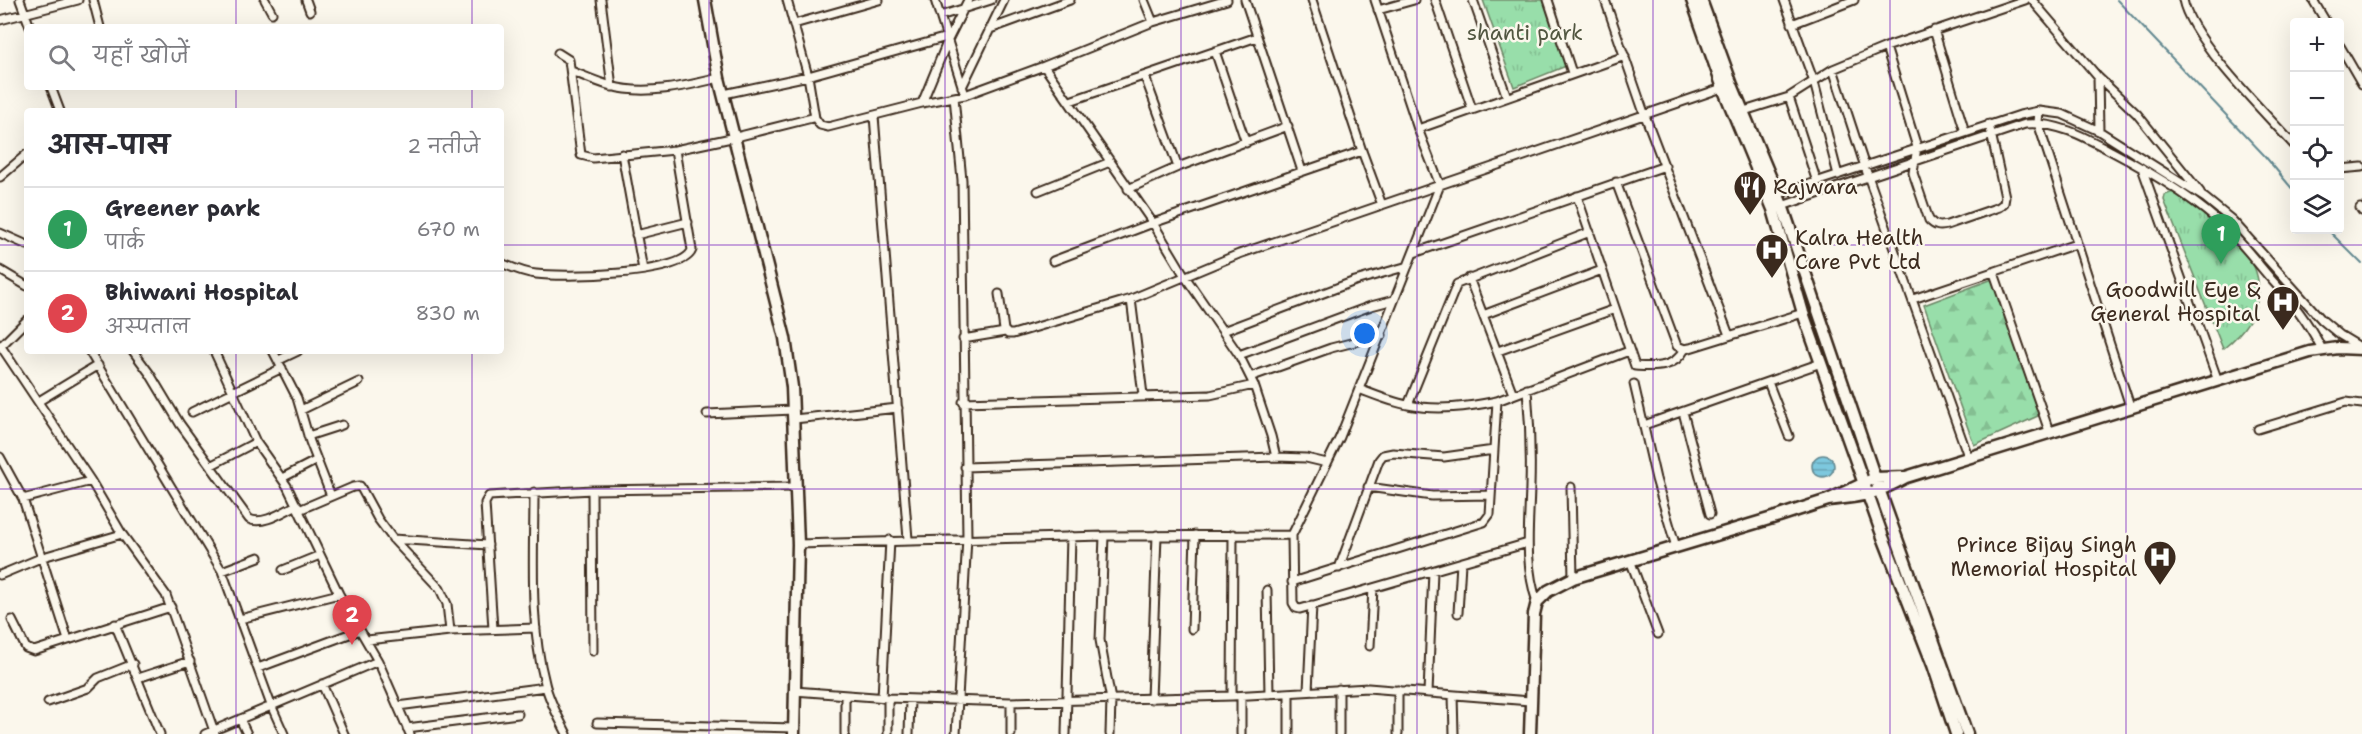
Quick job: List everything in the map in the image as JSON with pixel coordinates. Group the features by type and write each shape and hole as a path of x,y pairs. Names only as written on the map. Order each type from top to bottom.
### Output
{"street":[{"path":"20,0 29,24"},
{"path":"0,20 78,0"},
{"path":"93,0 99,24"},
{"path":"265,0 272,13"},
{"path":"306,0 310,11"},
{"path":"601,0 612,87"},
{"path":"597,723 645,724 716,730 794,731 797,487 794,415 785,338 736,137 719,78 705,0"},
{"path":"787,0 808,76 815,118 820,125 828,127 922,103 965,95 1153,22 1227,0"},
{"path":"794,24 879,0"},
{"path":"934,0 965,95"},
{"path":"922,103 947,39 968,0"},
{"path":"940,16 991,0"},
{"path":"962,87 1004,0"},
{"path":"990,29 1070,0"},
{"path":"1144,0 1153,22"},
{"path":"1245,0 1302,171"},
{"path":"1312,0 1382,205"},
{"path":"1375,0 1418,129 1440,185 1382,335 1327,463 1292,536 1294,606 1300,609 1528,543"},
{"path":"1378,10 1414,0"},
{"path":"1435,0 1472,109"},
{"path":"1473,0 1507,97"},
{"path":"1548,0 1572,73"},
{"path":"1605,0 1644,113 1728,335"},
{"path":"1692,0 1778,207 1967,734"},
{"path":"1701,0 1728,86 1744,111 1772,196"},
{"path":"1784,0 1814,82 1838,175"},
{"path":"1744,111 1789,97 1833,69 1886,47 2025,0"},
{"path":"2032,0 2098,77 2137,114 2205,198"},
{"path":"2183,0 2192,23 2223,66 2290,140"},
{"path":"2313,0 2324,18"},
{"path":"1792,24 1849,1"},
{"path":"1934,30 1965,132"},
{"path":"1070,101 1257,37"},
{"path":"724,94 808,76 947,39"},
{"path":"1886,47 1917,147 1913,173 1929,220 1940,227 1999,207 2004,203 2005,197 1989,124"},
{"path":"1215,51 1246,143"},
{"path":"558,53 568,58 571,71 581,155 593,158 675,150 815,118"},
{"path":"2344,53 2362,84"},
{"path":"1418,129 1625,56"},
{"path":"1044,66 1153,223 1186,278 1239,355 1254,385 1276,457"},
{"path":"1833,69 1864,166 1968,456"},
{"path":"571,71 612,87 628,89 674,88 719,78"},
{"path":"1145,77 1178,168"},
{"path":"2098,77 2098,131"},
{"path":"963,339 1005,332 1013,334 1131,299 1239,254 1728,86"},
{"path":"52,90 59,108"},
{"path":"954,97 962,180 963,402 967,538 956,734"},
{"path":"1789,97 1817,182"},
{"path":"1772,196 1989,124 2039,111 2062,114 2098,131 2145,158 2205,198 2232,220 2322,320 2362,349"},
{"path":"2039,111 2038,123 2130,406"},
{"path":"874,116 908,539"},
{"path":"1778,207 2025,124 2038,123 2058,127 2092,141 2142,167 2212,215 2232,233 2300,311 2322,349"},
{"path":"1128,189 1288,126"},
{"path":"504,264 537,274 592,276 643,270 691,254 675,150"},
{"path":"1053,261 1153,223 1362,151"},
{"path":"622,154 643,270"},
{"path":"2145,158 2142,167 2218,381"},
{"path":"0,177 24,159"},
{"path":"1038,191 1110,162"},
{"path":"1414,253 1665,166"},
{"path":"2344,169 2362,167"},
{"path":"1616,182 1674,342 1685,349"},
{"path":"1577,196 1635,366 1665,366 1680,358 1685,349 1803,313"},
{"path":"1778,207 1803,313 1956,734"},
{"path":"636,235 687,222"},
{"path":"1408,405 1453,288 1457,284 1590,232"},
{"path":"0,233 24,244"},
{"path":"1913,299 2076,244"},
{"path":"1223,331 1355,281 1408,266"},
{"path":"0,270 24,284"},
{"path":"1484,315 1602,270"},
{"path":"1994,273 2049,431"},
{"path":"1469,278 1513,394"},
{"path":"999,294 1005,332"},
{"path":"1131,299 1143,395"},
{"path":"1239,355 1371,306 1394,300"},
{"path":"1498,351 1616,309"},
{"path":"2311,327 2322,320"},
{"path":"24,323 0,346 91,481 122,534 166,595 214,732"},
{"path":"1250,377 1331,348 1382,335"},
{"path":"1828,500 1868,496 1906,477 1968,456 2322,349 2362,349"},
{"path":"1359,389 1408,405 1452,408 1497,401 1629,351"},
{"path":"91,354 222,571 271,705 284,734"},
{"path":"135,354 180,424 249,519 261,521 360,486 378,519 445,597 450,632"},
{"path":"216,354 256,442 282,478 339,594 378,661 408,731 518,714"},
{"path":"275,354 301,410 308,436 331,496"},
{"path":"192,412 234,391 294,354"},
{"path":"1644,425 1821,363"},
{"path":"39,401 98,365"},
{"path":"301,410 359,382"},
{"path":"1768,382 1788,436"},
{"path":"1634,384 1656,480 1676,547"},
{"path":"963,402 1143,395 1210,395 1254,385"},
{"path":"1527,389 1530,442 1528,543 1530,578 1538,602"},
{"path":"1292,582 1485,522 1490,514 1497,401"},
{"path":"2258,429 2346,402 2362,404"},
{"path":"707,414 794,415 898,408"},
{"path":"1683,412 1710,514"},
{"path":"308,436 342,425"},
{"path":"212,465 256,442"},
{"path":"1339,568 1379,460 1388,453 1444,457 1494,450"},
{"path":"0,457 23,500 68,640"},
{"path":"965,467 1276,457 1299,457 1327,463"},
{"path":"282,478 317,460"},
{"path":"1530,734 1534,614 1538,602 1557,584 1828,500 1875,478 1906,477"},
{"path":"23,500 91,481"},
{"path":"494,630 486,497 534,492 592,490 797,487"},
{"path":"1368,487 1432,496 1491,495"},
{"path":"1571,487 1573,578"},
{"path":"592,490 593,651"},
{"path":"534,492 536,628 546,687 567,734"},
{"path":"0,574 43,557 122,534"},
{"path":"798,543 1071,536 1233,534 1292,536"},
{"path":"1232,696 1233,534"},
{"path":"1152,699 1156,535"},
{"path":"1192,629 1196,535"},
{"path":"1066,734 1071,536"},
{"path":"1104,536 1100,640 1111,700 1110,734"},
{"path":"393,538 488,545"},
{"path":"888,734 885,698 890,540"},
{"path":"283,570 320,555"},
{"path":"222,571 259,557"},
{"path":"1630,560 1658,634"},
{"path":"1458,613 1461,562"},
{"path":"1428,693 1433,570"},
{"path":"1370,646 1373,588"},
{"path":"1267,590 1269,694"},
{"path":"240,619 339,594"},
{"path":"1308,691 1312,605"},
{"path":"12,620 26,648 31,651 171,607"},
{"path":"115,624 160,734"},
{"path":"367,640 450,632 536,628"},
{"path":"258,668 360,630"},
{"path":"138,678 190,661"},
{"path":"205,734 378,661"},
{"path":"48,702 88,688 98,678 133,664"},
{"path":"322,684 344,734"},
{"path":"398,706 546,687"},
{"path":"794,691 957,702 1011,702 1241,696 1368,688 1530,701"},
{"path":"1339,689 1339,734"},
{"path":"1398,690 1398,734"},
{"path":"1289,693 1289,734"},
{"path":"845,695 845,734"},
{"path":"1454,695 1454,734"},
{"path":"1241,696 1241,734"},
{"path":"909,734 910,699"},
{"path":"1011,702 1011,734"},
{"path":"240,719 247,734"},
{"path":"645,724 645,734"}],"green space":[{"name":"shanti park","path":"1483,0 1544,0 1566,66 1514,87"},
{"path":"2173,192 2180,194 2230,235 2253,264 2258,279 2255,308 2248,322 2223,349 2164,200 2165,195"},
{"path":"1998,277 2040,415 1974,445 1924,305"}],"water":[{"path":"1823,455 1831,458 1834,466 1831,474 1823,477 1815,474 1812,466 1815,458"}],"waterway":[{"path":"2117,0 2264,155 2290,186"},
{"path":"2332,234 2362,264"}],"place":[{"name":"Rajwara","path":"1750,216"},
{"name":"Greener park","path":"2221,264"},
{"name":"Kalra Health Care Pvt Ltd","path":"1772,279"},
{"name":"Goodwill Eye & General Hospital","path":"2283,331"},
{"name":"Prince Bijay Singh Memorial Hospital","path":"2160,586"},
{"name":"Bhiwani Hospital","path":"352,645"}]}
